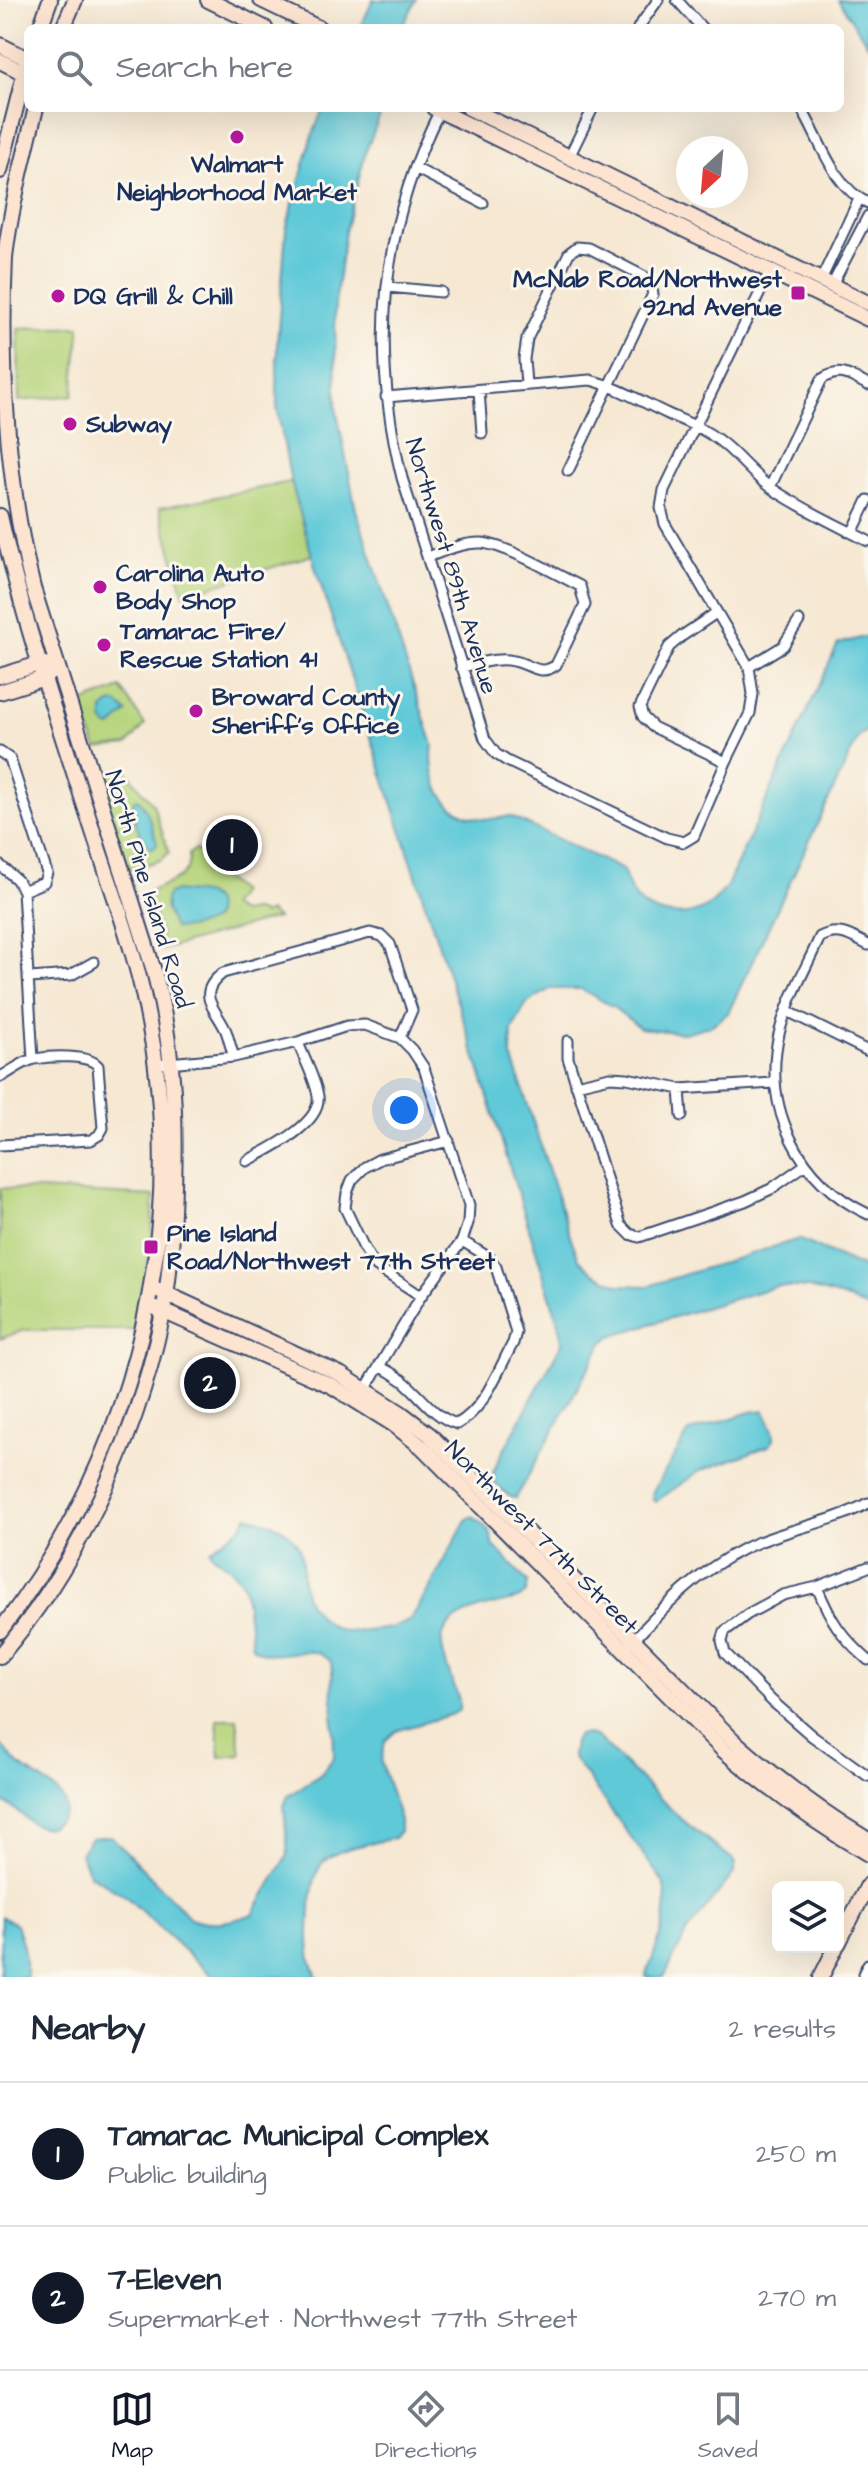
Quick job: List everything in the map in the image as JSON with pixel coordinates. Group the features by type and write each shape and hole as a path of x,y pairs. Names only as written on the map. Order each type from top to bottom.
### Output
{"main road":[{"path":"41,24 50,0"},
{"path":"65,24 75,0"},
{"path":"208,0 257,24"},
{"path":"261,0 311,24"},
{"path":"0,45 24,61"},
{"path":"0,61 24,63"},
{"path":"0,171 24,75"},
{"name":"North Pine Island Road","path":"35,112 12,210 5,260 0,332 1,413 20,538 166,1014 163,1063"},
{"path":"446,112 868,303"},
{"path":"476,112 565,164 770,272 868,319"},
{"name":"North Pine Island Road","path":"0,516 41,671 132,951 175,1100 176,1154 159,1291 163,1311 128,1433 104,1489 68,1559 0,1656"},
{"path":"0,692 57,666"},
{"path":"0,676 41,671"},
{"name":"North Pine Island Road","path":"0,1631 53,1555 94,1477 124,1399 148,1304 159,1291"},
{"name":"Northwest 77th Street","path":"159,1291 244,1338"},
{"name":"Northwest 77th Street","path":"148,1304 340,1374 362,1395 430,1435 629,1645 724,1751 770,1791 818,1825 868,1854"},
{"name":"Northwest 77th Street","path":"629,1645 779,1780 825,1814 868,1840"},
{"path":"844,1931 868,1885"},
{"path":"821,1977 833,1953"}],"street":[{"path":"641,24 658,0"},
{"path":"677,0 698,24"},
{"name":"Northwest 89th Avenue","path":"438,112 400,213 389,262 384,323 386,397 391,435 402,478 485,739 496,754 507,761 667,838 684,842 694,836 726,762"},
{"path":"565,164 591,112"},
{"path":"803,112 837,175 864,201 820,296"},
{"path":"415,168 483,203"},
{"path":"826,282 868,216"},
{"path":"526,384 524,359 527,339 569,253 577,247 589,248 649,279 653,294 568,471"},
{"path":"716,613 669,647 640,707 643,717 653,727 726,762 750,713 753,694 749,667 665,524 661,508 664,490 770,272"},
{"path":"388,287 441,292"},
{"path":"770,487 822,379 834,372 844,373 868,385"},
{"path":"386,397 590,380 610,385 695,425 719,440 750,472 770,487 802,508 868,541"},
{"path":"479,390 482,433"},
{"path":"852,533 868,500"},
{"path":"428,557 466,544 497,546 580,586 585,605 556,665 549,671 541,672 519,662 502,659 461,667"},
{"path":"749,667 783,646 799,621"},
{"path":"2,752 10,759 47,873 44,882 23,891"},
{"path":"0,865 17,880 23,891 33,1059"},
{"path":"868,945 841,932 829,932 820,937 779,1034 774,1083 780,1111 805,1165 830,1190 854,1208 868,1214"},
{"path":"234,1057 226,1030 209,1001 212,981 223,973 370,933 382,936 390,944 412,1010 400,1038"},
{"path":"30,978 71,975 94,962"},
{"path":"787,1011 868,1051"},
{"path":"163,1063 234,1057 298,1042 347,1026 365,1025 400,1038 424,1068 469,1205 468,1223 462,1241 421,1296 362,1395"},
{"path":"568,1041 568,1058 576,1085 621,1225 630,1234 639,1237 745,1201 771,1189 805,1165"},
{"path":"247,1161 313,1117 318,1095 298,1042"},
{"path":"0,1077 33,1059 83,1057 93,1060 98,1066 103,1128 91,1140 0,1145"},
{"path":"576,1085 610,1077 680,1089 774,1083"},
{"path":"680,1089 682,1116"},
{"path":"421,1296 374,1265 345,1208 352,1180 365,1167 380,1159 449,1141"},
{"path":"379,1366 404,1381 446,1421 457,1424 468,1418 476,1408 513,1343 516,1332 496,1267 490,1258 462,1241"},
{"path":"629,1645 679,1591 712,1567 747,1548 868,1503"},
{"path":"868,1567 817,1587 783,1595 725,1631 722,1641 725,1653 772,1701 812,1736 868,1776"},
{"path":"817,1587 827,1614 844,1639 868,1660"},
{"path":"868,1964 863,1974 868,1976"}],"green space":[{"path":"80,326 73,395 19,401 18,328"},
{"path":"291,482 312,555 184,595 159,508"},
{"path":"121,688 145,725 127,745 97,749 79,704"},
{"path":"123,767 153,804 169,853 160,860 125,871 96,779"},
{"path":"195,849 207,865 240,892 230,907 241,913 256,911 263,915 269,912 277,918 161,950 161,935 149,892 182,875 189,863 189,854"},
{"path":"0,1188 154,1196 151,1243 135,1330 24,1330 0,1339"},
{"path":"217,1719 237,1719 241,1755 220,1757"}],"water":[{"path":"373,0 416,0 404,24 362,24"},
{"path":"838,0 868,0 868,45"},
{"path":"322,112 381,112 366,151 345,231 335,304 336,407 356,510 433,745 435,779 450,804 476,818 510,816 623,870 630,888 648,908 674,915 700,910 726,888 838,644 868,636 868,729 858,738 728,1013 712,1025 684,1033 640,1028 613,1007 581,989 550,989 526,1004 512,1030 511,1053 570,1236 579,1259 594,1273 619,1285 648,1286 799,1239 868,1270 868,1309 843,1297 808,1288 777,1286 611,1336 602,1344 516,1498 510,1497 493,1482 492,1475 562,1343 561,1331 478,1065 316,570 290,477 277,407 277,343 286,229"},
{"path":"117,703 127,712 111,728 103,720 103,710"},
{"path":"138,799 152,825 157,843 154,848 147,843 137,826 133,806 134,800"},
{"path":"176,891 211,897 216,909 214,919 194,927 174,928 166,910 165,898"},
{"path":"764,1410 773,1430 774,1439 769,1446 700,1471 655,1502 653,1491 689,1432"},
{"path":"247,1516 279,1528 295,1541 301,1555 304,1589 310,1605 320,1618 345,1631 385,1629 408,1621 429,1590 466,1520 473,1516 489,1532 493,1545 528,1582 526,1593 518,1599 470,1612 449,1625 443,1634 443,1651 459,1700 459,1710 396,1731 385,1741 381,1762 400,1820 400,1831 394,1838 337,1853 323,1862 318,1870 309,1923 311,1959 317,1977 213,1977 123,1894 90,1875 80,1853 91,1838 112,1837 190,1918 214,1922 253,1914 288,1855 284,1806 288,1796 321,1774 334,1757 332,1668 330,1660 318,1653 275,1655 252,1646 244,1585 210,1550 241,1527"},
{"path":"578,1735 597,1737 681,1819 735,1864 734,1873 687,1932 664,1977 646,1977 664,1918 663,1882 572,1756"},
{"path":"0,1744 19,1765 61,1797 65,1812 53,1825 36,1825 0,1801"},
{"path":"1,1917 16,1924 27,1977 0,1977"}],"place":[{"name":"Walmart Neighborhood Market","path":"237,137"},
{"name":"McNab Road/Northwest 92nd Avenue","path":"798,293"},
{"name":"DQ Grill & Chill","path":"58,296"},
{"name":"Subway","path":"70,424"},
{"name":"Carolina Auto Body Shop","path":"100,587"},
{"name":"Tamarac Fire/ Rescue Station 41","path":"104,645"},
{"name":"Broward County Sheriff's Office","path":"196,711"},
{"name":"Tamarac Municipal Complex","path":"232,845"},
{"name":"Pine Island Road/Northwest 77th Street","path":"151,1247"},
{"name":"7-Eleven","path":"210,1383"}]}
